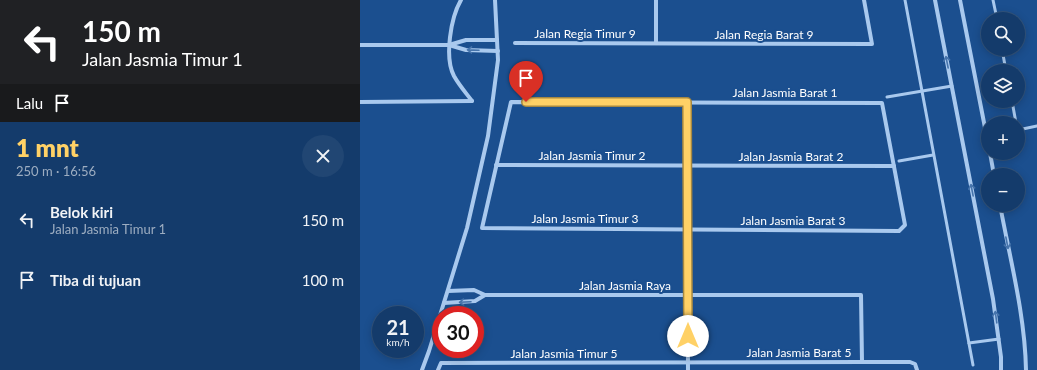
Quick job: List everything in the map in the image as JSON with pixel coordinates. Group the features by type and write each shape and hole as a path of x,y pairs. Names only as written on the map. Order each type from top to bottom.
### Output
{"street":[{"path":"360,102 472,101 453,74 450,61 449,45 451,27 461,0"},
{"path":"422,370 467,228 488,136 498,60 495,0"},
{"path":"656,0 656,44"},
{"name":"Jalan Regia Barat 9","path":"656,44 872,44 864,0"},
{"path":"935,0 993,299 999,339 1001,370"},
{"path":"960,0 983,116"},
{"path":"360,45 449,45 466,40 497,40"},
{"name":"Jalan Regia Timur 9","path":"515,43 656,44"},
{"path":"449,45 466,50 498,51"},
{"name":"Jalan Jasmia Barat 1","path":"496,165 511,102 882,102 894,166"},
{"path":"687,102 688,370"},
{"name":"Jalan Jasmia Timur 2","path":"496,165 688,166"},
{"name":"Jalan Jasmia Timur 3","path":"496,165 482,228 688,229"},
{"name":"Jalan Jasmia Barat 2","path":"688,166 894,166"},
{"name":"Jalan Jasmia Barat 3","path":"688,229 899,230 905,225 894,166"},
{"path":"1001,212 1017,295 1026,356 1026,370"},
{"name":"Jalan Jasmia Raya","path":"448,291 474,290 485,295 862,295 862,362"},
{"name":"Jalan Jasmia Raya","path":"444,303 475,301 485,295"},
{"name":"Jalan Jasmia Barat 5","path":"688,362 910,362 915,364 917,370"},
{"name":"Jalan Jasmia Timur 5","path":"438,370 441,363 688,362"}],"lane":[{"path":"905,0 973,365"},
{"path":"993,0 996,12"},
{"path":"887,97 952,86"},
{"path":"1025,129 1037,126"},
{"path":"899,161 933,155"},
{"path":"969,343 999,339"}],"route":[{"path":"526,102 687,102 688,336"}]}
